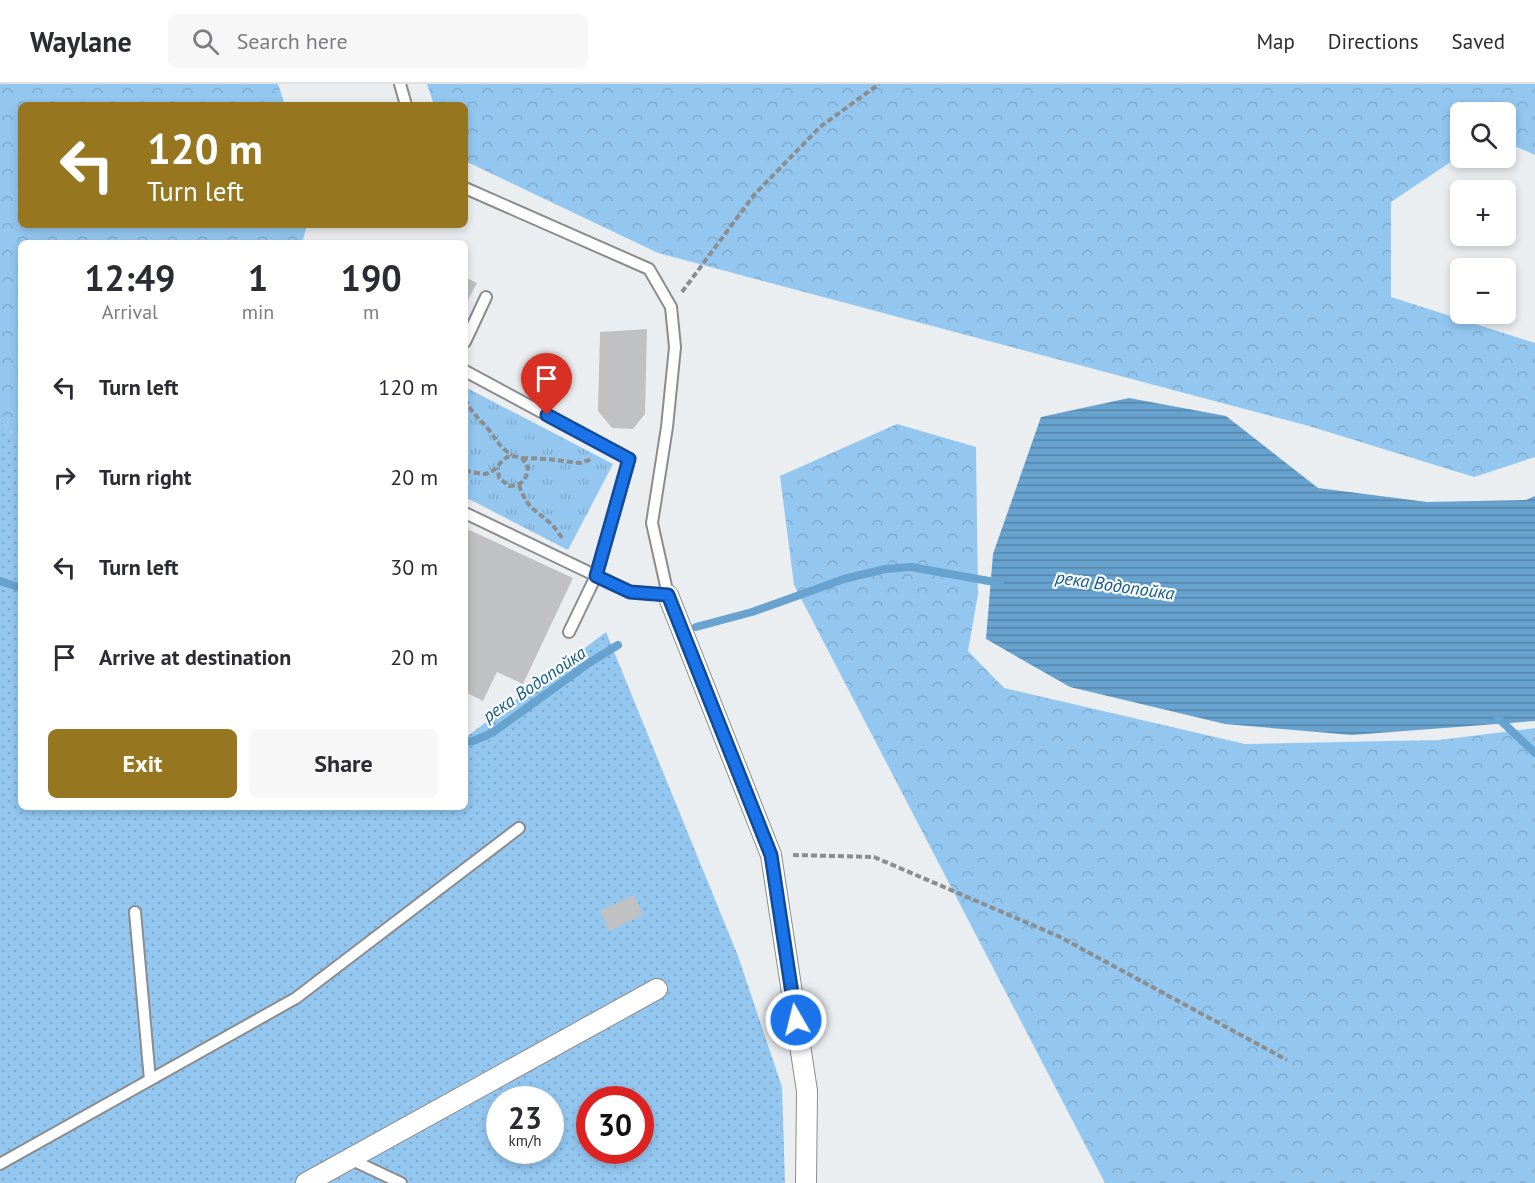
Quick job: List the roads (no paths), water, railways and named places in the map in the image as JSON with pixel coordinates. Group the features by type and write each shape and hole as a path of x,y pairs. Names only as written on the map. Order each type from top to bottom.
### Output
{"street":[{"path":"668,595 771,855 807,1091 807,1183"},
{"path":"306,1183 657,990"}],"lane":[{"path":"400,84 405,102"},
{"path":"468,189 649,269 671,307 675,347 668,427 652,523 668,595 630,592 468,514"},
{"path":"468,336 486,297"},
{"path":"468,374 629,459 596,576 569,632"},
{"path":"0,1164 296,998 519,828"},
{"path":"135,912 150,1080"},
{"path":"350,1159 401,1183"}],"water":[{"path":"1129,398 1226,416 1318,488 1427,502 1526,500 1535,496 1535,721 1352,735 1225,724 1070,687 986,639 993,554 1041,417"}],"waterway":[{"name":"река Водопойка","path":"696,627 752,612 844,579 885,569 911,567 1000,583"},
{"name":"река Водопойка","path":"0,581 18,587"},
{"name":"река Водопойка","path":"468,742 492,733 589,663 618,645"},
{"path":"1497,717 1535,753"}]}
